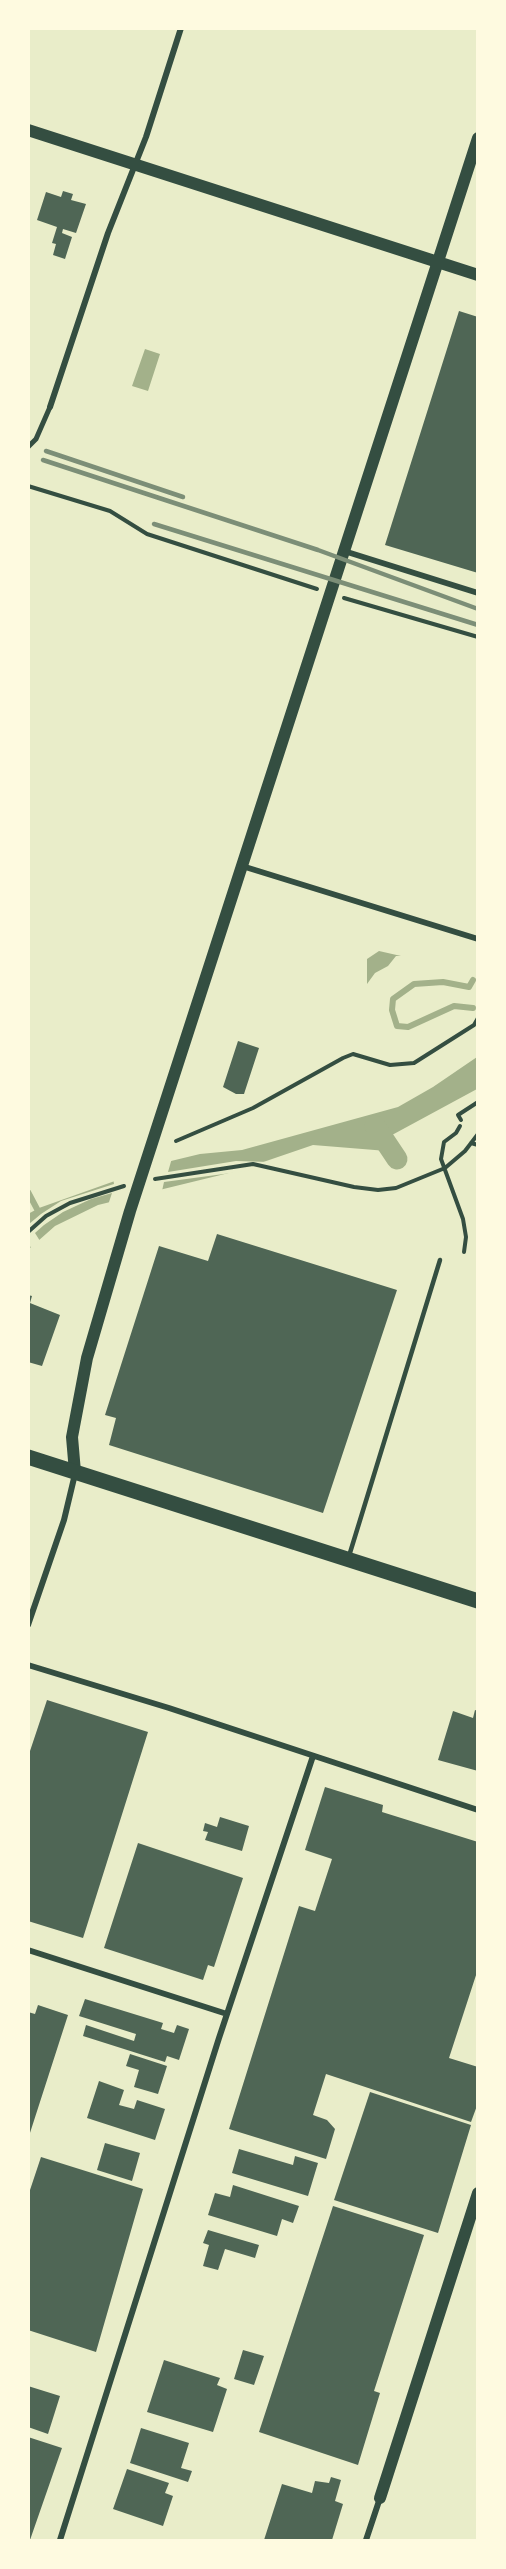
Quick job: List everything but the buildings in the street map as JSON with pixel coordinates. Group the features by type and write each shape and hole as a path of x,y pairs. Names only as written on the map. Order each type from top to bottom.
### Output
{"main road":[{"path":"28,130 477,275"},
{"path":"75,1472 72,1437 87,1358 130,1210 477,138"},
{"path":"28,1457 477,1601"},
{"path":"380,2498 477,2193"}],"street":[{"path":"28,447 36,439 50,406 108,232 135,165 181,28"},
{"path":"344,551 477,593"},
{"path":"241,866 477,939"},
{"path":"28,1625 64,1520 75,1472"},
{"path":"28,1665 477,1810"},
{"path":"60,2541 227,2014 313,1756"},
{"path":"28,1950 227,2014"},
{"path":"366,2541 380,2498"}],"lane":[{"path":"348,1559 440,1260"}],"path":[{"path":"28,486 110,511 147,534 477,637"},
{"path":"176,1141 253,1108 353,1054 390,1065 414,1063 474,1025 477,1018"},
{"path":"460,1118 477,1102"},
{"path":"460,1126 456,1133 444,1142 441,1158 463,1219 466,1237 464,1252"},
{"path":"146,1181 253,1164 378,1190 396,1188 445,1167 471,1143 477,1134"},
{"path":"471,1143 477,1145"},
{"path":"28,1232 46,1216 70,1203 128,1185"}],"shaded area":[{"path":"145,349 160,354 148,391 132,386"},
{"path":"379,951 401,956 396,956 388,966 375,973 367,984 367,959"},
{"path":"477,1057 477,1089 392,1135 393,1145 387,1151 313,1145 237,1171 98,1205 55,1226 29,1249 28,1214 39,1208 171,1161 200,1154 242,1150 398,1107 433,1087"}],"pier":[{"path":"172,1158 168,1172 236,1161 269,1162 246,1171 164,1182 162,1191 108,1205 112,1193 91,1199 63,1212 44,1225 35,1233 40,1241 32,1250 28,1242 29,1224 41,1214 61,1201 114,1184 113,1178"}],"waterway":[{"path":"473,980 469,987 443,982 414,984 393,999 392,1010 397,1026 408,1027 454,1006 473,1008"},
{"path":"375,1126 397,1159"},
{"path":"28,1192 37,1209"}],"railway":[{"path":"46,451 183,497"},
{"path":"43,460 318,550 478,609"},
{"path":"154,524 478,625"}]}
